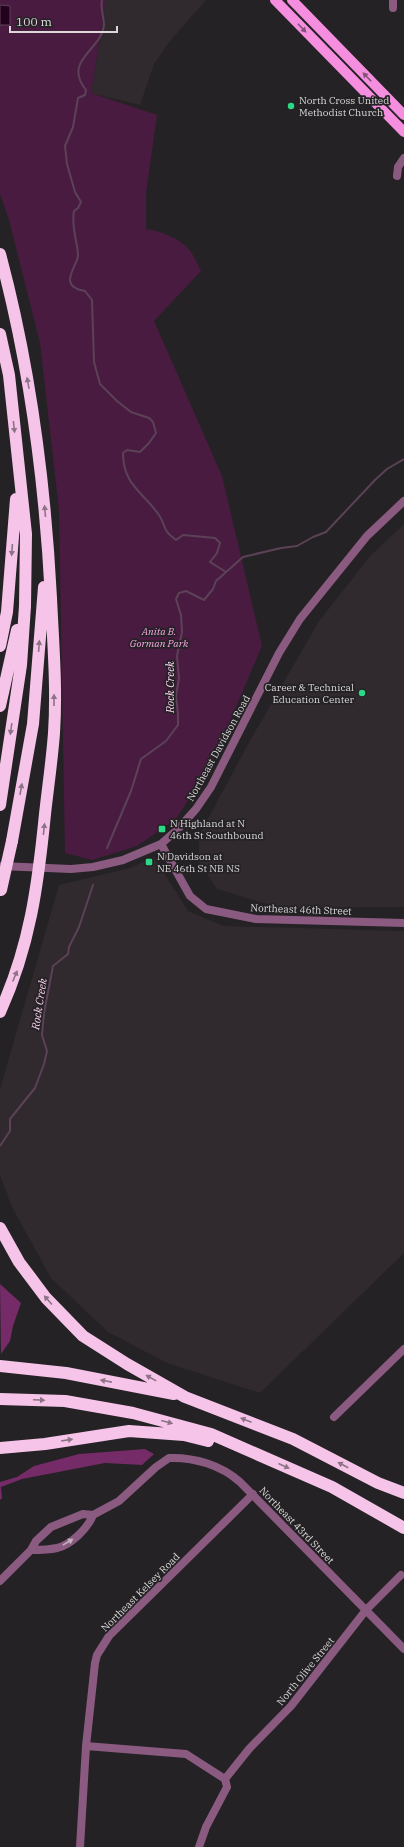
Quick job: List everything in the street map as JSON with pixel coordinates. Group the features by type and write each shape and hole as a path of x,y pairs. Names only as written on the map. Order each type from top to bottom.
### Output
{"highway":[{"path":"0,254 13,302 36,428 48,550 54,653 54,732 40,868 31,919 19,968 0,1012"},
{"path":"0,334 9,375 26,534 25,606 20,665 0,805"},
{"path":"0,646 7,612 19,469"},
{"path":"1,892 12,841 33,724 48,550"},
{"path":"0,706 16,632 25,606"},
{"path":"0,1228 19,1262 46,1298 83,1336 127,1364 185,1397 293,1438 378,1483 404,1493"},
{"path":"0,1366 66,1372 185,1397"},
{"path":"0,1399 65,1401 133,1413 211,1434 332,1487 404,1528"},
{"path":"0,1448 44,1444 129,1431 184,1435 248,1450"},
{"path":"378,1483 404,1503"}],"main road":[{"path":"275,0 404,132"},
{"path":"292,0 404,115"},
{"path":"369,97 387,98"}],"street":[{"path":"404,158 398,167 397,176 404,172"},
{"name":"Northeast Davidson Road","path":"0,866 71,869 93,867 123,860 161,844 178,829 192,814 211,787 279,653 300,619 367,536 404,501"},
{"name":"Northeast 46th Street","path":"161,844 190,896 206,909 256,919 404,923"},
{"path":"334,1417 404,1348"},
{"name":"Northeast 43rd Street","path":"93,1515 119,1500 156,1467 169,1458 198,1461 232,1475 253,1494 404,1649"},
{"name":"Northeast Kelsey Road","path":"80,1847 86,1746 95,1664 101,1648 109,1636 253,1494"},
{"path":"0,1581 31,1550 36,1541 51,1527 83,1514 93,1515 90,1524 76,1537 58,1548 31,1550"},
{"name":"North Olive Street","path":"225,1779 249,1749 291,1706 366,1610 401,1575"},
{"path":"86,1746 186,1754 225,1779 227,1787 206,1827 200,1847"}],"shaded area":[{"path":"106,0 206,0 170,41 154,64 140,105 91,93"},
{"path":"0,5 10,6 10,25 0,25"},
{"path":"404,524 404,907 280,908 217,889 199,862 199,835 252,737 319,621 371,555"},
{"path":"154,857 188,911 224,926 404,931 404,1253 260,1393 167,1363 108,1332 51,1278 12,1207 0,1175 0,1089 59,885 130,868"},
{"path":"0,1284 21,1303 13,1326 10,1341 1,1354"},
{"path":"145,1449 154,1454 142,1465 105,1463 22,1479 1,1487 2,1498 0,1500 0,1482 17,1477 34,1466 79,1454"}],"green space":[{"name":"Anita B. Gorman Park","path":"0,0 106,0 91,93 157,115 146,193 146,229 164,234 182,243 191,252 201,271 154,321 222,476 262,646 212,763 176,819 137,846 92,860 65,853 59,510 40,343 9,220 0,194"}],"waterway":[{"path":"102,0 101,6 104,25 102,34 85,56 78,71 80,80 86,90 85,95 78,98 73,127 65,146 67,164 75,192 81,202 78,208 74,211 73,217 78,255 70,280 72,285 85,291 92,300 94,362 100,384 117,401 131,412 149,418 153,422 156,433 149,443 140,452 127,450 123,453 126,473 130,481 153,507 168,533 176,540 183,535 215,538 220,543 217,553 210,562 226,572"},
{"name":"Rock Creek","path":"107,848 131,791 141,759 166,741 178,725 176,696 179,678 177,656 182,632 181,615 176,599 179,593 186,591 204,600 213,589 216,581 243,557 281,548 297,546 326,532 375,480 387,469 404,459"},
{"name":"Rock Creek","path":"0,1146 10,1131 10,1119 35,1088 44,1064 47,1051 42,1035 44,1013 53,966 68,954 69,947 79,927 93,885"}],"place":[{"name":"North Cross United Methodist Church","path":"291,106"},
{"name":"Career & Technical Education Center","path":"362,693"},
{"name":"N Highland at N 46th St Southbound","path":"162,829"},
{"name":"N Davidson at NE 46th St NB NS","path":"149,862"}]}
